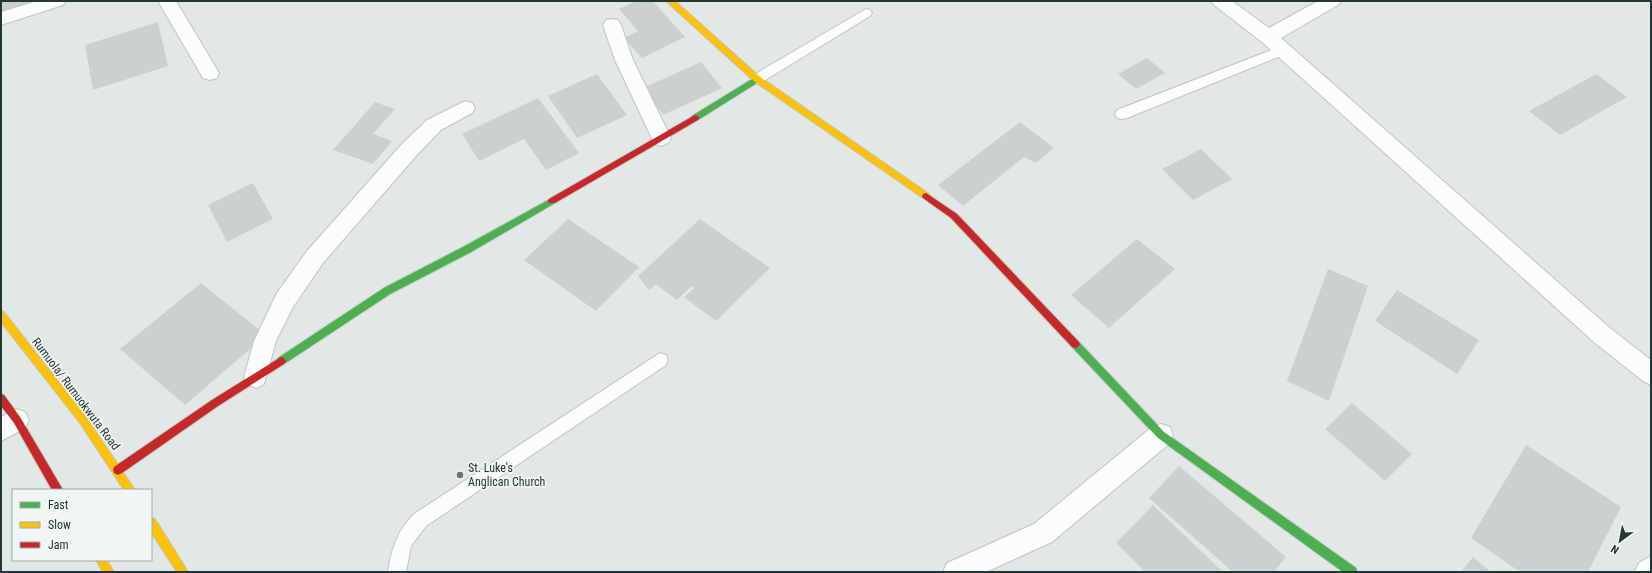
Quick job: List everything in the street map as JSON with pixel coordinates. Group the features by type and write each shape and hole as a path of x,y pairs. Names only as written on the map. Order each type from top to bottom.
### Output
{"street":[{"path":"1,19 57,1"},
{"path":"167,1 210,73"},
{"path":"670,1 758,80 954,216 1162,435 1352,572"},
{"path":"1220,1 1284,50 1603,336 1651,374"},
{"path":"1268,37 1332,1"},
{"path":"612,25 624,60 661,138"},
{"path":"118,470 215,403 387,291 468,249 661,138 758,80"},
{"path":"256,377 265,341 285,300 315,257 408,150 434,125 465,108"},
{"name":"Rumuola/ Rumuokwuta Road","path":"1,315 83,420 129,489"},
{"path":"1,398 9,425 57,489"},
{"path":"956,572 1043,532 1162,435"},
{"path":"152,525 183,572"},
{"path":"102,561 109,572"},
{"path":"1648,572 1651,569"}],"lane":[{"path":"758,80 866,13"},
{"path":"1122,114 1284,50"},
{"path":"396,572 399,556 409,531 420,520 660,360"}],"building":[{"path":"1,1 38,1 1,12"},
{"path":"636,1 653,1 685,37 642,58 624,38 638,31 619,9"},
{"path":"158,22 168,66 93,90 85,45"},
{"path":"1147,58 1165,73 1136,89 1118,74"},
{"path":"701,62 722,88 663,115 643,88"},
{"path":"597,74 627,115 577,138 548,96"},
{"path":"1596,74 1627,97 1560,135 1529,111"},
{"path":"538,98 579,153 546,170 524,139 479,161 462,134"},
{"path":"375,102 395,109 373,134 392,141 373,164 333,150"},
{"path":"1020,122 1054,148 1036,163 1024,157 963,206 938,185"},
{"path":"1201,149 1232,179 1193,200 1162,169"},
{"path":"253,183 273,219 227,242 208,205"},
{"path":"568,219 639,267 596,311 524,260"},
{"path":"700,219 770,268 716,321 684,297 694,288 692,286 677,300 656,284 649,290 638,276"},
{"path":"1137,239 1175,269 1109,328 1071,295"},
{"path":"1328,269 1368,286 1329,401 1287,381"},
{"path":"201,283 266,335 185,405 120,349"},
{"path":"1397,290 1479,340 1457,374 1375,321"},
{"path":"1352,403 1412,454 1385,481 1325,429"},
{"path":"1526,445 1621,507 1588,572 1520,572 1471,538"},
{"path":"1179,466 1286,557 1274,572 1233,572 1149,498"},
{"path":"1153,505 1223,572 1145,572 1116,543"},
{"path":"1473,557 1491,572 1461,572"}],"traffic: fast":[{"path":"695,118 757,79"},
{"path":"281,361 387,291 468,249 552,201"},
{"path":"1075,344 1161,435 1352,572"}],"traffic: slow":[{"path":"670,1 757,79 926,196"},
{"path":"1,315 83,420 129,489"},
{"path":"152,525 183,572"},
{"path":"102,561 109,572"}],"traffic: jam":[{"path":"552,201 695,118"},
{"path":"926,196 954,216 1075,344"},
{"path":"118,470 215,403 281,361"},
{"path":"1,398 17,420 57,489"}],"place":[{"name":"St. Luke's Anglican Church","path":"460,475"}]}
